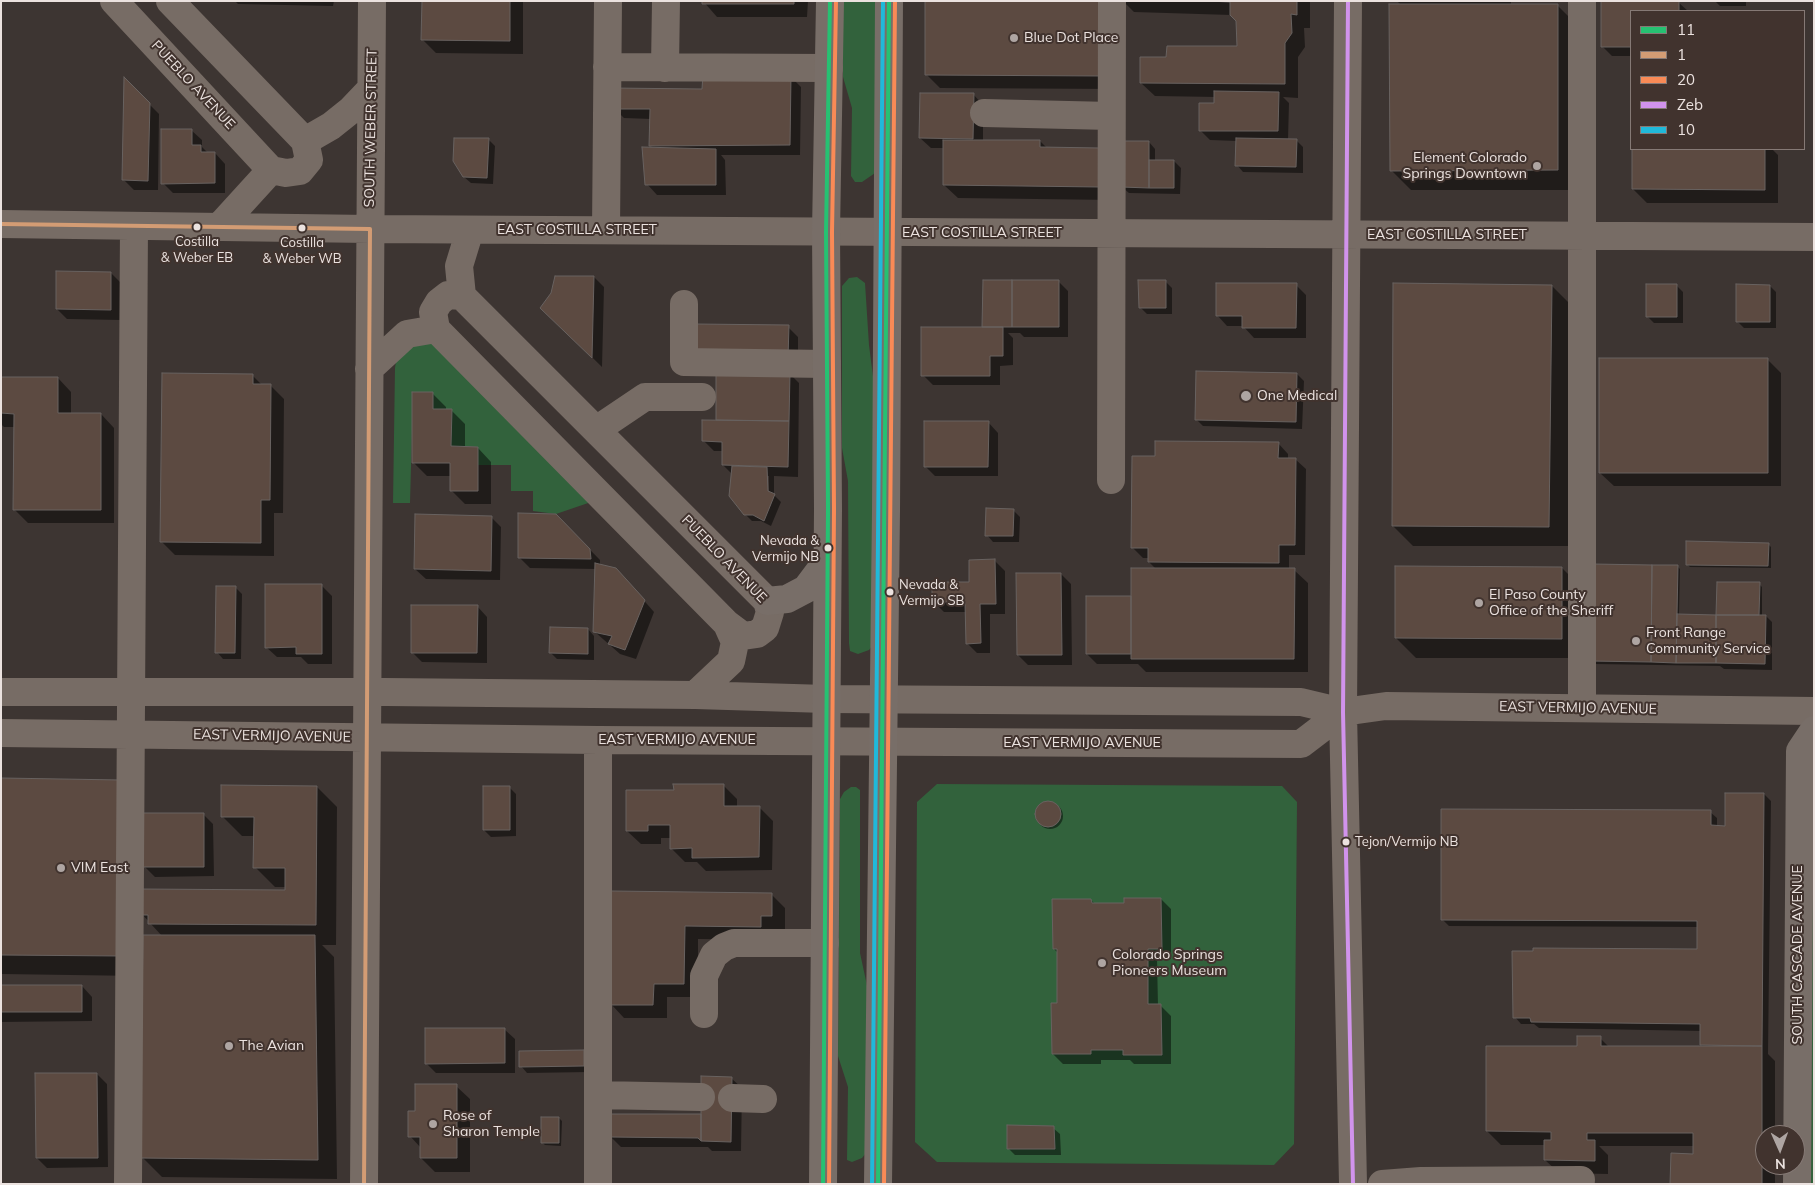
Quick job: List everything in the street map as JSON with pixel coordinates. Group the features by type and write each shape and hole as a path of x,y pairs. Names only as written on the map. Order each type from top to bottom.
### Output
{"main road":[{"path":"823,1184 827,561 826,232 830,1"},
{"path":"878,1184 884,741 889,1"},
{"path":"767,601 786,598 806,589 827,561"},
{"name":"SOUTH CASCADE AVENUE","path":"1797,1184 1800,750 1814,730"}],"street":[{"path":"170,1 305,141 309,160 300,171 286,173 272,170 220,226"},
{"name":"SOUTH WEBER STREET","path":"364,1184 372,1"},
{"path":"606,230 608,1"},
{"path":"665,68 666,1"},
{"path":"1111,480 1110,233 1112,1"},
{"path":"1348,1 1343,712 1353,1184"},
{"path":"1582,1 1582,708"},
{"name":"PUEBLO AVENUE","path":"124,5 272,170"},
{"path":"608,67 829,68"},
{"path":"305,141 331,126 351,110 371,88"},
{"path":"984,113 1111,116"},
{"name":"EAST COSTILLA STREET","path":"1,224 470,230 1814,237"},
{"path":"128,1184 134,226"},
{"path":"369,369 407,334 436,329 433,312 439,302 448,295 462,296 458,266 470,230"},
{"name":"PUEBLO AVENUE","path":"436,329 728,624 743,636 757,634 765,628 770,612 767,601 462,296"},
{"path":"684,304 684,362 827,364"},
{"path":"596,430 646,397 702,397"},
{"path":"695,695 731,661 734,642 728,624"},
{"name":"EAST VERMIJO AVENUE","path":"1,692 367,692 695,695 884,700 1301,702 1343,712 1386,706 1814,711"},
{"name":"EAST VERMIJO AVENUE","path":"1,733 598,740 1301,744 1343,712"},
{"path":"598,740 598,1184"},
{"path":"704,1014 704,976 714,955 724,947 734,943 825,943"},
{"path":"598,1095 701,1097"},
{"path":"732,1098 763,1099"},
{"path":"1382,1184 1421,1180 1581,1180"}],"green space":[{"path":"843,1 877,1 878,171 862,182 855,182 851,176 852,108 843,77"},
{"path":"857,277 865,283 869,345 876,400 875,642 869,650 858,654 850,651 849,643 848,481 842,448 842,286 849,278"},
{"path":"432,340 594,501 556,514 533,511 533,491 511,491 511,465 478,465 478,447 451,446 452,409 433,409 433,392 413,392 410,503 393,503 395,368 397,355 407,344"},
{"path":"937,784 1282,786 1297,802 1294,1144 1274,1165 937,1162 915,1142 917,802"},
{"path":"851,787 856,787 860,790 860,953 868,990 866,1153 862,1158 852,1162 847,1160 848,1087 838,1056 840,799 844,792"},
{"path":"1814,798 1814,1184 1811,1184 1812,799"}],"building":[{"path":"422,1 510,1 510,41 421,40"},
{"path":"702,1 794,1 794,4 702,4"},
{"name":"Blue Dot Place","path":"925,1 1103,1 1103,76 925,75"},
{"path":"1208,1 1297,1 1297,15 1291,14 1292,33 1285,43 1285,84 1140,83 1140,57 1166,57 1167,46 1237,46 1236,21 1230,15 1230,2"},
{"path":"1601,1 1679,1 1679,10 1630,10 1630,47 1601,47"},
{"path":"1389,4 1558,4 1558,170 1390,171"},
{"path":"703,74 791,75 790,145 649,146 650,109 612,109 612,88 702,89"},
{"path":"124,77 150,103 148,181 122,180"},
{"path":"1214,91 1279,92 1278,131 1199,131 1199,103 1214,103"},
{"path":"920,93 974,93 973,139 919,138"},
{"path":"161,129 192,129 192,145 201,145 201,152 215,152 215,183 161,184"},
{"path":"454,138 489,138 487,178 463,177 453,161"},
{"path":"1236,138 1297,139 1296,167 1235,166"},
{"path":"943,140 1040,140 1040,147 1100,148 1100,187 943,185"},
{"path":"1122,141 1149,141 1149,188 1121,187"},
{"path":"642,147 716,149 716,185 645,185"},
{"path":"1632,150 1765,150 1765,190 1632,189"},
{"path":"1149,160 1174,160 1174,188 1149,188"},
{"path":"56,271 111,272 111,310 56,309"},
{"path":"555,276 594,276 592,358 540,308 551,293"},
{"path":"983,280 1012,280 1012,327 982,327"},
{"path":"1012,280 1059,280 1059,327 1012,327"},
{"path":"1138,280 1166,280 1166,308 1139,308"},
{"path":"1216,283 1297,283 1296,328 1242,328 1242,316 1216,316"},
{"path":"1393,283 1552,285 1549,527 1392,526"},
{"path":"1646,284 1677,284 1677,317 1646,317"},
{"path":"1736,284 1770,285 1770,322 1736,322"},
{"path":"694,324 789,325 788,358 693,357"},
{"path":"921,327 1003,327 1003,356 990,356 990,376 921,376"},
{"path":"1599,358 1768,358 1768,473 1599,473"},
{"path":"716,371 790,372 789,421 716,420"},
{"name":"One Medical","path":"1196,371 1297,373 1296,422 1195,420"},
{"path":"162,373 253,374 253,384 271,384 270,500 261,500 261,543 160,542"},
{"path":"1,377 58,377 58,413 101,413 101,510 13,510 14,414 1,413"},
{"path":"412,392 433,392 433,409 452,409 451,446 478,447 478,491 450,491 450,463 412,463"},
{"path":"702,420 789,421 788,467 722,465 722,442 702,441"},
{"path":"924,421 989,421 988,467 924,467"},
{"path":"1155,441 1279,442 1278,458 1296,458 1295,545 1279,545 1279,563 1148,562 1148,548 1131,548 1132,456 1155,456"},
{"path":"732,466 767,467 768,491 775,494 764,521 753,515 744,515 729,496"},
{"path":"986,508 1014,509 1013,536 985,536"},
{"path":"518,513 556,514 590,549 591,559 518,558"},
{"path":"415,514 492,516 491,571 414,569"},
{"path":"1686,541 1769,543 1768,566 1686,565"},
{"path":"995,559 996,604 980,604 981,643 966,644 965,602 932,602 932,582 969,582 969,560"},
{"path":"595,563 616,568 645,600 625,650 608,644 612,636 593,632"},
{"path":"1592,564 1652,565 1651,662 1590,661"},
{"path":"1652,565 1678,565 1676,663 1651,662"},
{"name":"El Paso County Office of the Sheriff","path":"1395,566 1562,567 1562,639 1395,638"},
{"path":"1131,568 1295,568 1294,659 1131,659"},
{"path":"1016,573 1061,573 1062,655 1017,655"},
{"path":"1717,582 1760,582 1759,615 1716,615"},
{"path":"265,584 322,584 322,654 296,654 296,647 265,648"},
{"path":"216,586 236,586 235,653 215,653"},
{"path":"1086,596 1131,596 1131,654 1086,654"},
{"path":"411,605 478,605 477,653 411,653"},
{"path":"1677,614 1716,615 1716,663 1676,663"},
{"path":"1716,615 1766,615 1765,664 1716,663"},
{"path":"550,627 588,628 588,654 549,653"},
{"name":"VIM East","path":"1,778 121,780 121,956 1,955"},
{"path":"673,784 724,784 724,806 760,806 759,857 692,858 692,848 670,849 670,825 648,825 648,831 626,831 626,790 674,790"},
{"path":"221,785 317,786 316,925 148,924 148,915 141,915 141,889 285,890 285,868 253,868 254,817 221,817"},
{"path":"483,786 510,786 510,830 483,830"},
{"path":"1725,793 1764,793 1762,1046 1700,1045 1700,1024 1531,1022 1530,1018 1513,1018 1512,951 1533,951 1533,948 1697,949 1697,921 1441,920 1441,809 1711,810 1711,825 1725,826"},
{"path":"1048,801 1057,805 1061,814 1057,823 1048,827 1039,823 1035,814 1039,805"},
{"path":"143,813 204,813 204,867 143,867"},
{"path":"611,891 772,893 772,916 761,916 761,927 685,926 684,984 654,984 653,1005 609,1005"},
{"name":"Colorado Springs Pioneers Museum","path":"1124,898 1161,898 1162,949 1148,949 1148,1004 1161,1004 1162,1055 1123,1055 1123,1050 1091,1050 1091,1054 1052,1054 1051,1003 1057,1003 1057,949 1053,949 1052,899 1091,899 1092,903 1124,903"},
{"name":"The Avian","path":"143,935 315,935 318,1160 140,1158"},
{"path":"1,985 82,985 82,1012 1,1012"},
{"path":"425,1028 505,1028 505,1063 425,1064"},
{"path":"1577,1036 1601,1036 1601,1046 1762,1046 1762,1125 1755,1125 1755,1175 1762,1175 1762,1184 1670,1184 1671,1153 1693,1154 1693,1133 1587,1133 1587,1140 1595,1140 1595,1161 1544,1160 1544,1140 1551,1140 1551,1132 1486,1131 1486,1046 1577,1046"},
{"path":"584,1050 584,1066 519,1067 519,1051"},
{"path":"35,1073 97,1073 98,1158 36,1158"},
{"path":"701,1076 732,1077 731,1142 701,1141"},
{"name":"Rose of Sharon Temple","path":"415,1084 457,1084 457,1158 420,1158 420,1137 408,1137 408,1111 415,1111"},
{"path":"610,1114 701,1114 701,1141 698,1138 610,1137"},
{"path":"541,1117 559,1117 559,1143 541,1143"},
{"path":"1007,1125 1054,1126 1055,1149 1007,1149"}],"transit line":[{"name":"11","path":"823,1184 828,509 826,232 830,1"},
{"name":"20","path":"829,1184 834,509 832,232 836,1"},
{"name":"10","path":"872,1184 883,1"},
{"name":"11","path":"878,1184 889,1"},
{"name":"20","path":"884,1184 895,1"},
{"name":"Zeb","path":"1348,1 1343,712 1353,1184"},
{"name":"1","path":"1,224 370,229"},
{"name":"1","path":"364,1184 370,229"}],"place":[{"name":"Blue Dot Place","path":"1014,38"},
{"name":"Element Colorado Springs Downtown","path":"1537,166"},
{"name":"Costilla & Weber EB","path":"197,227"},
{"name":"Costilla & Weber WB","path":"302,228"},
{"name":"One Medical","path":"1246,396"},
{"name":"Nevada & Vermijo NB","path":"828,548"},
{"name":"Nevada & Vermijo SB","path":"890,592"},
{"name":"El Paso County Office of the Sheriff","path":"1479,603"},
{"name":"Front Range Community Service","path":"1636,641"},
{"name":"Tejon/Vermijo NB","path":"1346,842"},
{"name":"VIM East","path":"61,868"},
{"name":"Colorado Springs Pioneers Museum","path":"1102,963"},
{"name":"The Avian","path":"229,1046"},
{"name":"Rose of Sharon Temple","path":"433,1124"}]}
